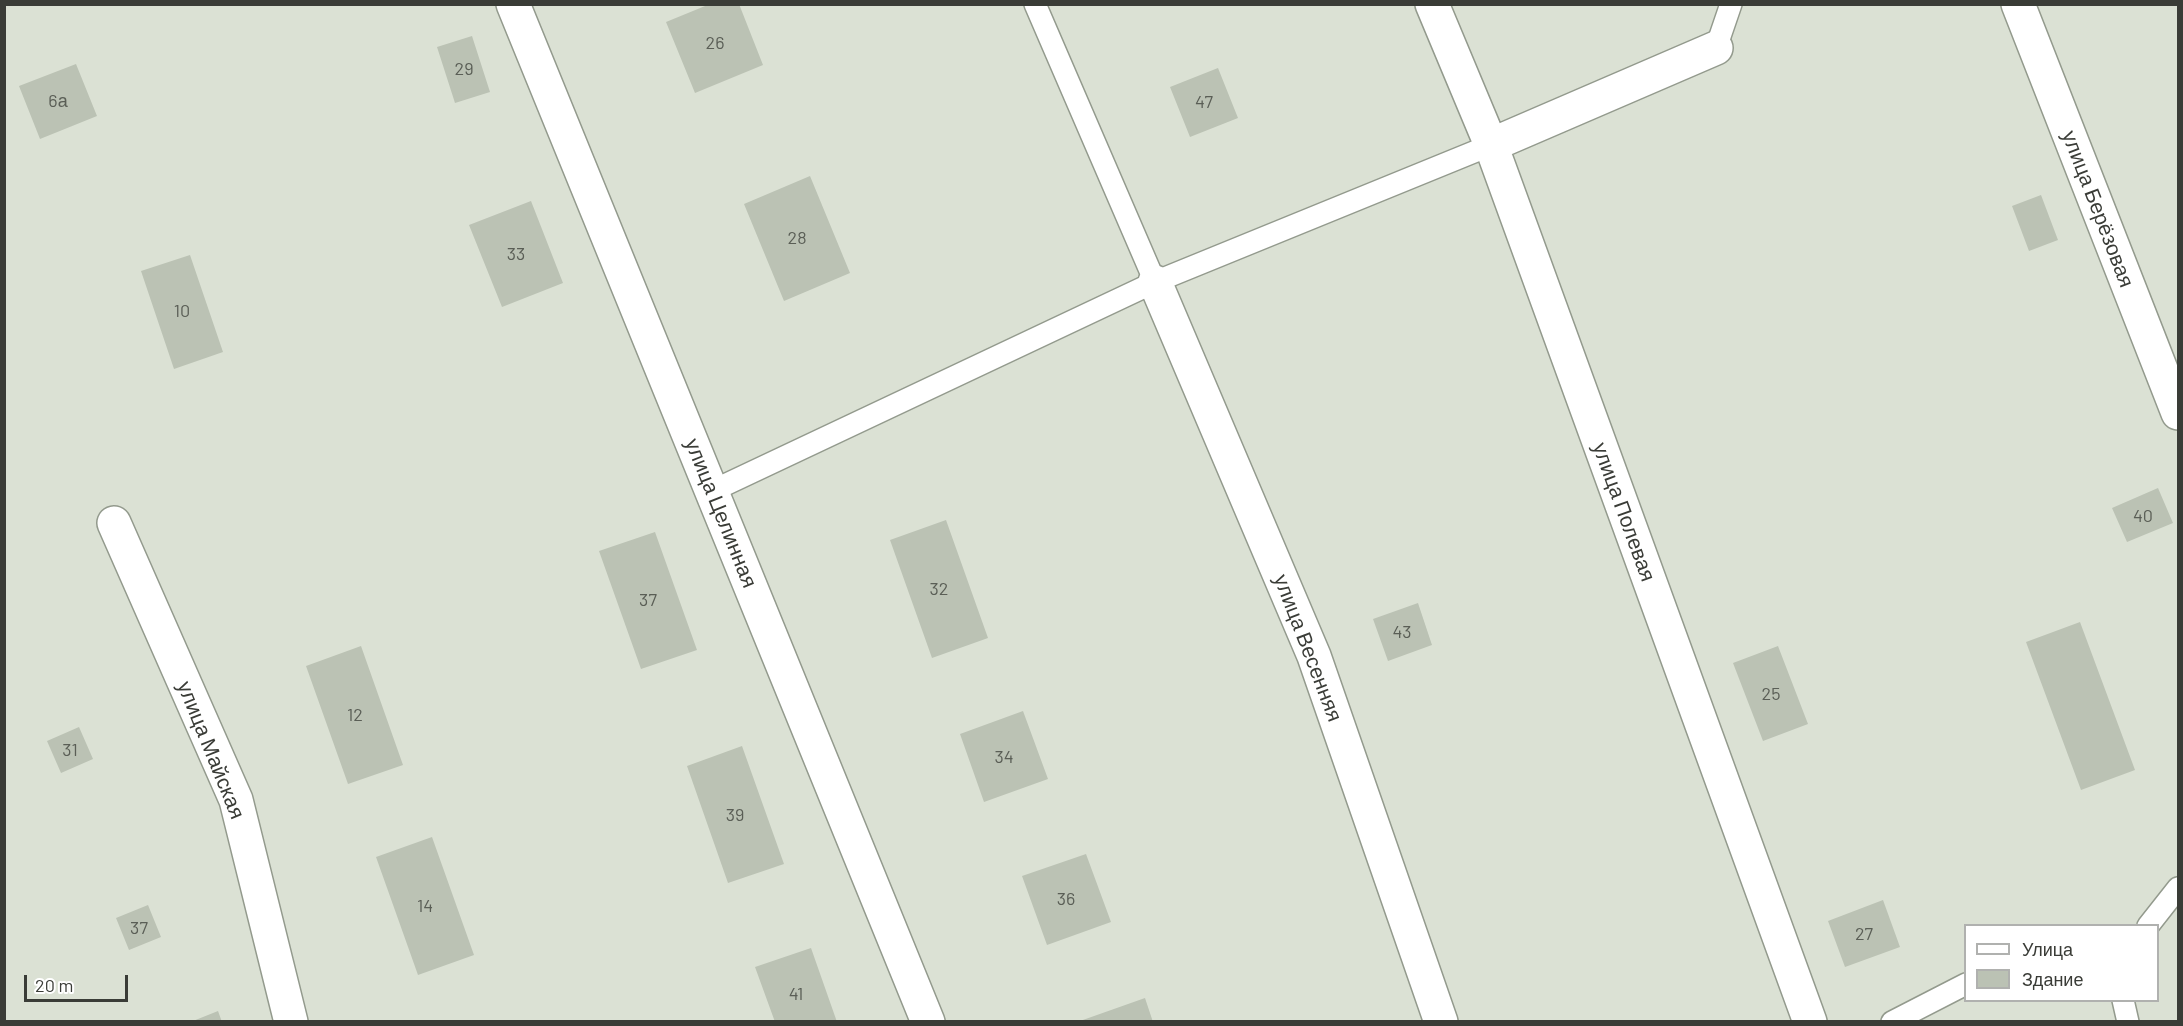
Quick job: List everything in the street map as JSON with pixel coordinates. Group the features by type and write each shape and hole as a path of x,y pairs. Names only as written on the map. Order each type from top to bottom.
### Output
{"street":[{"name":"улица Целинная","path":"513,4 928,1022"},
{"name":"улица Полевая","path":"1432,4 1491,145 1810,1022"},
{"name":"улица Берёзовая","path":"2018,4 2178,413"},
{"path":"1491,145 1716,48"},
{"name":"улица Весенняя","path":"1155,282 1314,656 1442,1022"},
{"name":"улица Майская","path":"114,523 236,800 291,1022"}],"lane":[{"path":"1035,4 1155,282"},
{"path":"1716,48 1731,4"},
{"path":"712,491 1155,282 1491,145"},
{"path":"2150,924 2178,888"},
{"path":"1892,1022 1964,985"},
{"path":"2123,1002 2128,1022"}],"building":[{"path":"710,4 739,4 763,65 695,93 666,22"},
{"path":"472,36 490,92 455,103 437,47"},
{"path":"76,64 97,116 40,139 19,86"},
{"path":"1218,68 1238,118 1190,137 1170,87"},
{"path":"810,176 850,273 784,301 744,204"},
{"path":"2041,195 2058,240 2029,251 2012,206"},
{"path":"531,201 563,283 502,307 469,225"},
{"path":"190,255 223,352 174,369 141,271"},
{"path":"2158,488 2173,523 2127,542 2112,508"},
{"path":"946,520 988,638 932,658 890,540"},
{"path":"655,532 697,650 641,669 599,551"},
{"path":"1418,603 1432,645 1388,661 1373,619"},
{"path":"2080,622 2135,770 2081,790 2026,642"},
{"path":"361,646 403,765 348,784 306,666"},
{"path":"1778,646 1808,724 1763,741 1733,663"},
{"path":"1023,711 1048,779 984,802 960,734"},
{"path":"79,727 93,759 61,773 47,741"},
{"path":"742,746 784,864 728,883 687,766"},
{"path":"432,837 474,955 418,975 376,857"},
{"path":"1086,854 1111,922 1047,945 1022,876"},
{"path":"1883,900 1900,947 1845,967 1828,921"},
{"path":"148,905 161,937 129,950 116,918"},
{"path":"811,948 837,1022 775,1022 755,967"},
{"path":"1145,998 1153,1022 1080,1022 1080,1021"},
{"path":"218,1011 222,1022 193,1022 193,1021"}]}
